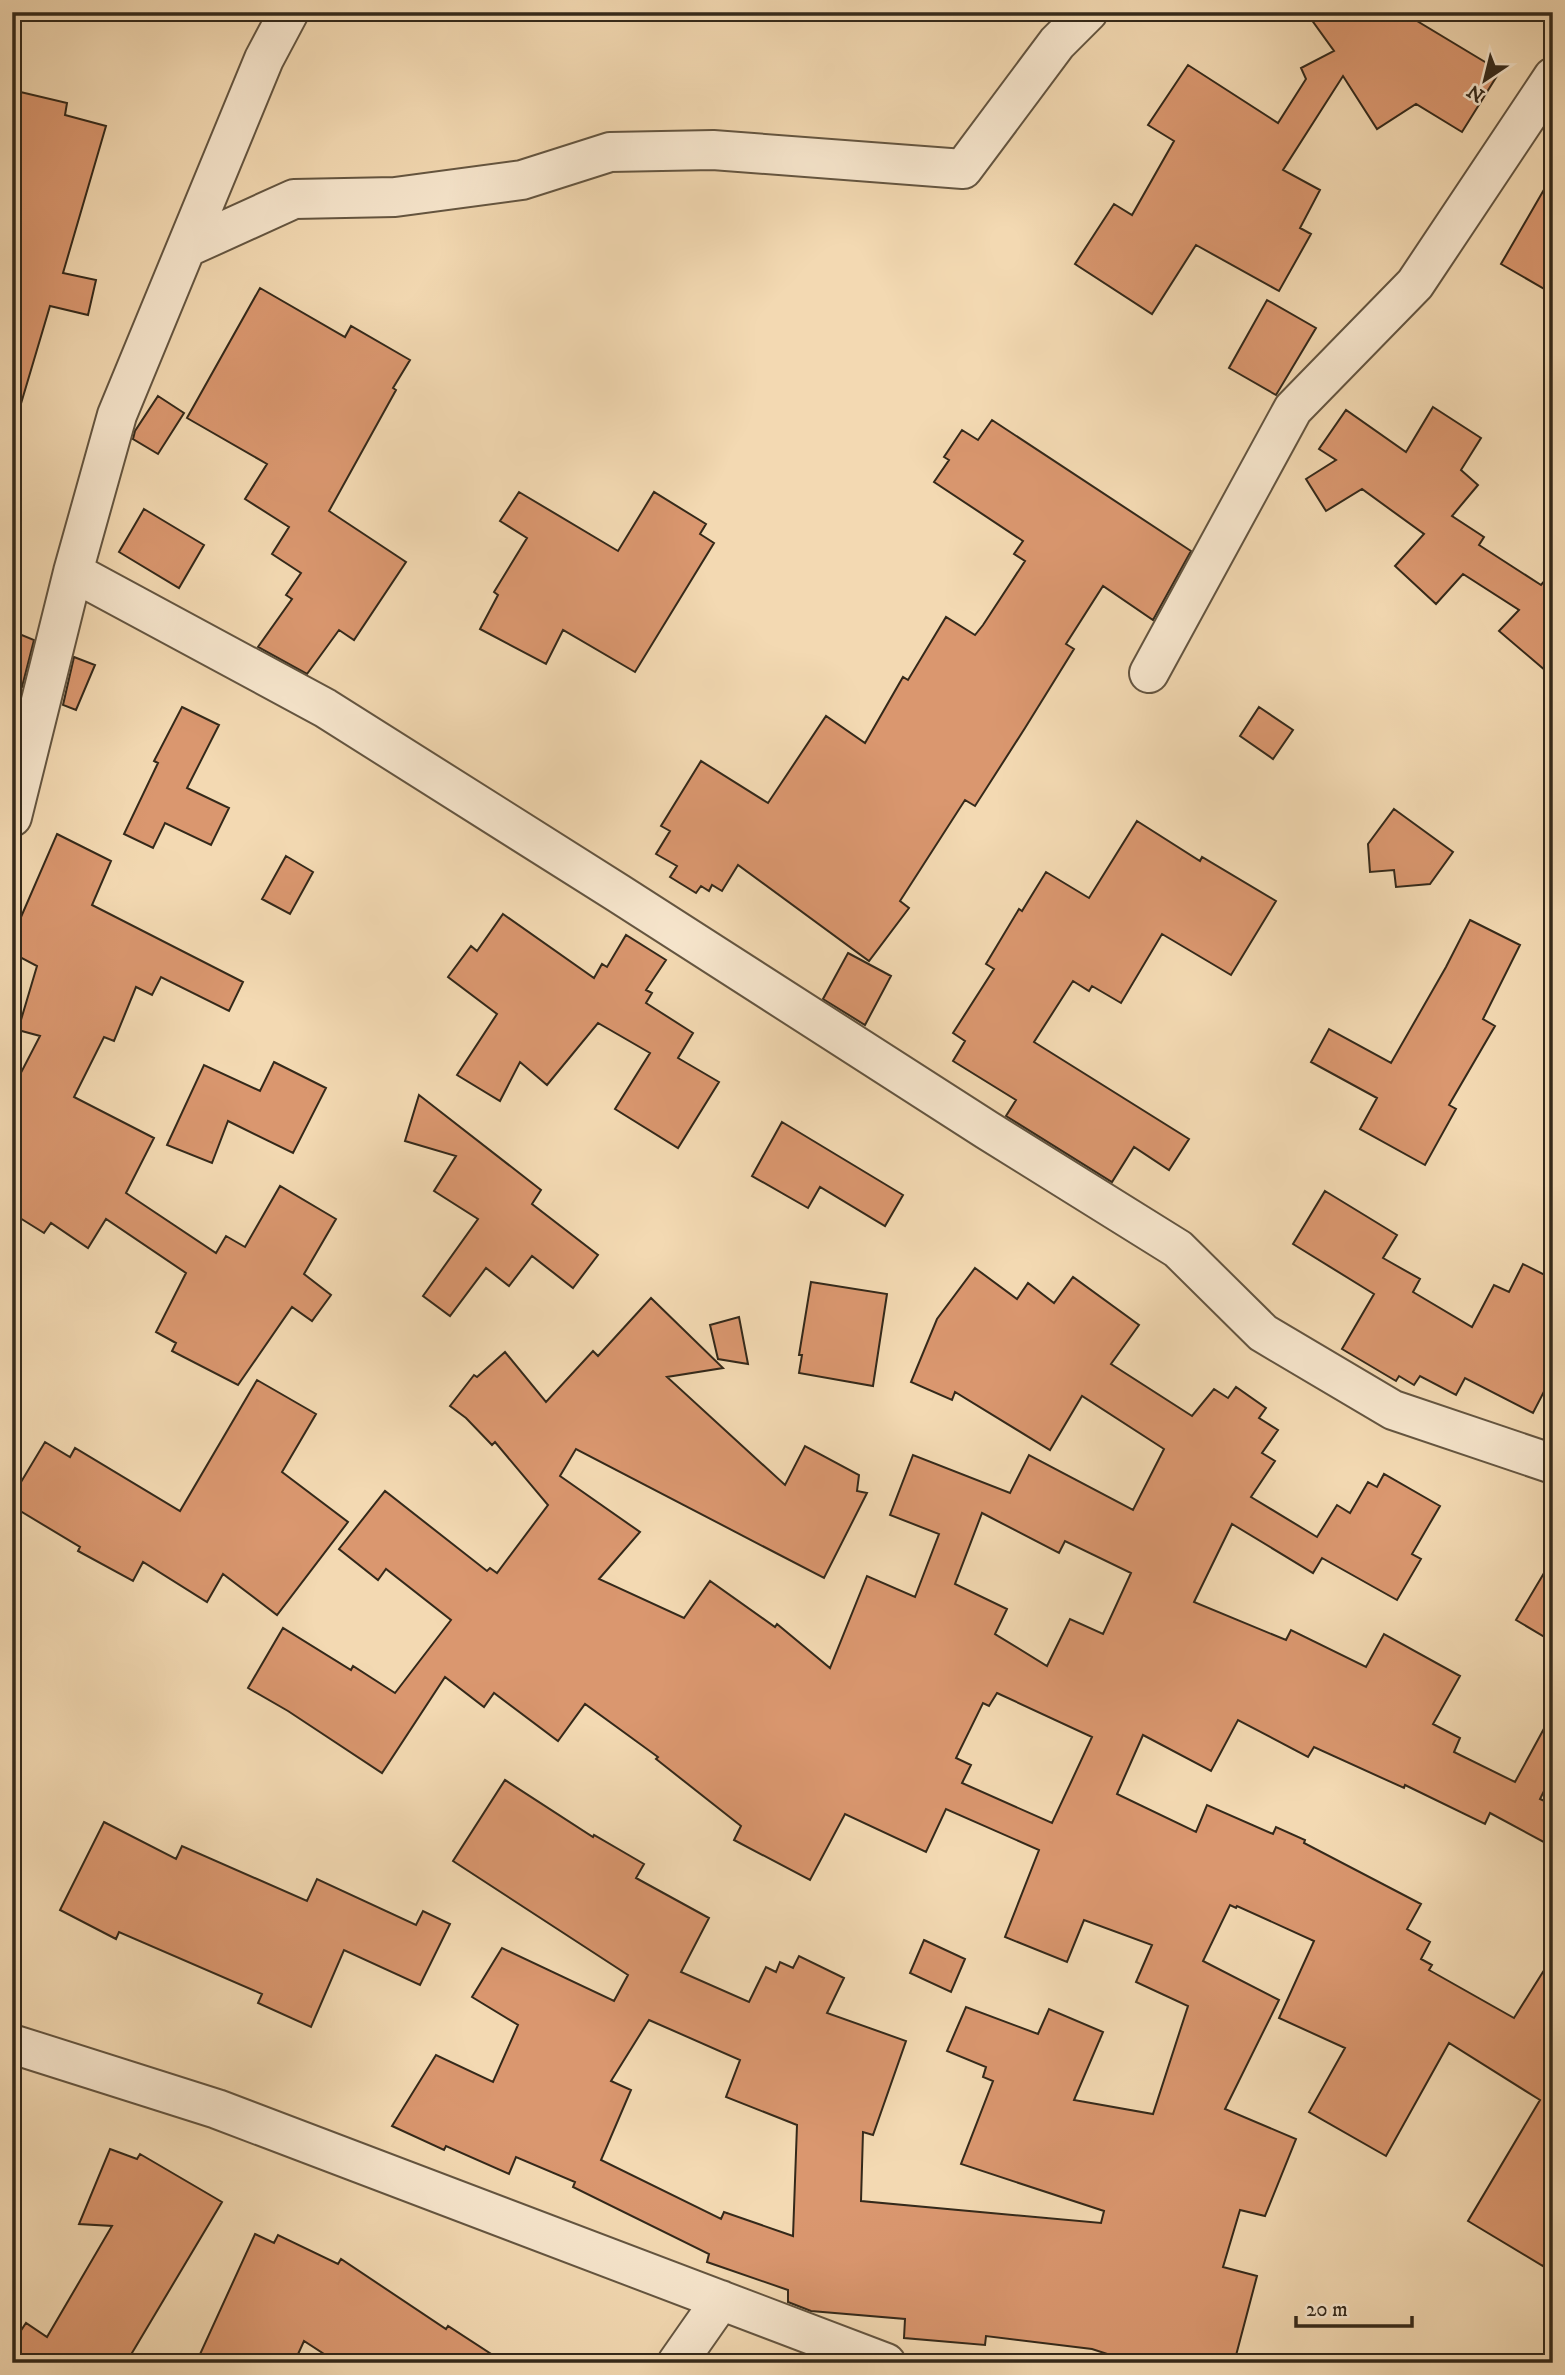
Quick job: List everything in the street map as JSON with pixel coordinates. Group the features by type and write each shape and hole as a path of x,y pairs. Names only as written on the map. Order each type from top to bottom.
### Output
{"street":[{"path":"12,817 73,572 117,415 264,59 289,12"},
{"path":"186,248 294,199 395,197 522,180 610,152 713,150 963,169 1057,43 1087,12"},
{"path":"1149,673 1293,409 1415,284 1553,77"},
{"path":"73,572 325,708 1178,1249 1263,1333 1393,1410 1553,1464"},
{"path":"12,2044 216,2109 886,2363"},
{"path":"677,2363 721,2300"}],"building":[{"path":"1306,12 1402,12 1500,71 1462,132 1416,104 1377,129 1343,76 1283,170 1320,190 1300,228 1311,234 1279,291 1196,245 1152,314 1075,264 1114,204 1132,215 1174,141 1148,125 1188,65 1278,123 1306,79 1301,68 1334,51"},
{"path":"12,90 67,103 65,115 106,126 63,273 96,280 88,315 50,306 20,407 12,406"},
{"path":"1553,174 1553,294 1501,264"},
{"path":"260,288 345,337 351,326 410,360 329,511 406,562 354,640 339,630 307,674 258,647 292,599 286,595 301,573 272,554 289,527 245,499 267,464 187,418"},
{"path":"1267,300 1316,328 1276,395 1229,368"},
{"path":"158,396 184,413 158,454 133,439 135,431"},
{"path":"1433,407 1481,438 1461,470 1478,485 1452,516 1484,537 1479,545 1541,585 1553,571 1553,677 1499,631 1519,610 1463,574 1436,604 1395,566 1424,534 1362,489 1326,511 1306,479 1336,460 1319,449 1346,410 1406,452"},
{"path":"992,420 1191,551 1153,620 1103,586 1066,644 1074,649 1025,728 975,806 965,800 900,901 909,908 869,961 738,865 722,891 712,885 709,891 701,886 696,893 670,877 677,866 656,854 670,831 661,826 701,761 768,803 826,716 865,743 903,677 908,680 946,617 975,635 983,625 1025,561 1014,554 1023,541 934,482 949,460 944,457 962,430 978,440"},
{"path":"519,492 618,551 654,492 706,524 700,534 714,543 635,672 563,630 546,664 480,629 498,595 494,592 527,538 500,521"},
{"path":"144,509 204,545 179,588 119,552"},
{"path":"12,631 34,640 22,687 12,683"},
{"path":"74,657 95,665 76,710 63,705"},
{"path":"182,707 219,725 187,788 229,808 211,845 165,823 153,848 124,834 158,763 154,761"},
{"path":"1259,707 1293,730 1273,759 1240,736"},
{"path":"1394,809 1453,852 1430,884 1396,887 1394,870 1370,872 1368,844"},
{"path":"1137,821 1200,861 1202,857 1276,901 1231,975 1162,934 1121,1003 1092,986 1089,991 1073,981 1034,1042 1189,1139 1169,1170 1134,1147 1112,1182 1006,1116 1016,1100 953,1061 965,1041 953,1033 994,969 986,964 1019,909 1022,911 1046,872 1089,898"},
{"path":"57,834 111,861 92,905 243,982 229,1011 161,977 152,995 136,987 114,1041 104,1037 74,1097 154,1138 126,1193 216,1253 226,1236 245,1247 280,1186 336,1219 304,1274 331,1295 312,1321 292,1307 238,1385 172,1351 176,1343 156,1332 186,1273 106,1219 88,1248 51,1223 44,1233 12,1213 12,1090 40,1036 18,1030 37,966 12,953 12,912 21,917"},
{"path":"286,856 313,872 290,914 262,899"},
{"path":"503,914 594,978 602,964 607,967 626,935 666,960 646,990 652,993 646,1003 693,1033 678,1058 719,1082 678,1148 615,1109 650,1053 598,1023 547,1085 520,1062 500,1101 457,1075 497,1014 448,977 471,946 477,951"},
{"path":"1470,920 1520,945 1483,1019 1495,1026 1449,1105 1456,1109 1425,1165 1360,1129 1377,1098 1311,1062 1329,1029 1391,1063"},
{"path":"848,953 891,976 865,1025 823,999"},
{"path":"274,1062 326,1088 293,1153 228,1121 212,1163 167,1145 204,1065 260,1091"},
{"path":"419,1095 541,1190 532,1204 598,1255 573,1288 532,1256 509,1286 486,1268 450,1316 423,1296 478,1219 434,1191 456,1156 405,1141"},
{"path":"782,1122 903,1195 885,1226 820,1187 808,1208 752,1176"},
{"path":"1325,1191 1397,1235 1383,1258 1420,1279 1413,1292 1472,1327 1494,1285 1509,1292 1523,1264 1553,1279 1553,1374 1533,1413 1465,1378 1456,1395 1420,1376 1414,1385 1399,1376 1396,1381 1342,1349 1374,1294 1293,1244"},
{"path":"975,1268 1017,1299 1028,1283 1054,1303 1073,1277 1139,1325 1111,1364 1192,1416 1214,1389 1228,1398 1236,1387 1266,1408 1259,1418 1278,1430 1262,1453 1275,1461 1251,1497 1317,1537 1337,1505 1350,1513 1368,1482 1377,1487 1384,1474 1440,1506 1412,1554 1421,1559 1397,1600 1322,1558 1313,1573 1232,1524 1194,1602 1286,1640 1291,1630 1366,1667 1384,1634 1460,1676 1433,1724 1460,1738 1454,1752 1515,1782 1553,1712 1553,1773 1540,1799 1553,1805 1553,1847 1490,1813 1485,1824 1405,1785 1404,1788 1314,1747 1308,1757 1238,1720 1211,1771 1143,1735 1117,1794 1196,1832 1207,1805 1273,1834 1276,1827 1305,1840 1304,1843 1421,1904 1407,1929 1430,1942 1421,1959 1432,1965 1429,1970 1514,2018 1553,1956 1553,2249 1543,2266 1468,2221 1540,2100 1449,2043 1386,2156 1309,2112 1345,2048 1279,2018 1314,1941 1230,1905 1203,1961 1279,2000 1225,2109 1296,2139 1265,2216 1240,2210 1223,2267 1257,2276 1234,2363 1135,2363 1092,2349 986,2336 985,2345 904,2338 905,2319 811,2311 788,2302 788,2290 707,2262 709,2254 573,2187 575,2182 516,2157 509,2174 446,2146 444,2150 392,2126 436,2055 493,2082 518,2025 472,1997 502,1948 614,2001 628,1975 453,1861 505,1780 593,1837 594,1835 644,1864 636,1878 709,1918 681,1972 749,2002 766,1967 776,1972 780,1962 793,1968 799,1956 844,1978 827,2013 906,2041 873,2135 863,2132 861,2201 1101,2223 1104,2211 961,2164 993,2081 983,2077 986,2067 947,2051 966,2007 1038,2034 1049,2009 1103,2032 1074,2100 1153,2114 1188,2006 1136,1982 1152,1945 1084,1920 1067,1962 1005,1937 1039,1850 946,1809 926,1852 845,1814 810,1880 734,1840 741,1826 656,1759 658,1757 585,1704 558,1741 494,1693 484,1707 445,1677 382,1773 248,1688 283,1628 351,1670 353,1666 395,1693 451,1620 386,1569 378,1580 339,1549 385,1491 487,1571 490,1568 497,1573 548,1505 495,1442 492,1445 450,1406 474,1375 477,1377 505,1352 546,1402 593,1351 598,1356 651,1298 723,1368 667,1377 785,1485 805,1446 859,1475 857,1491 867,1493 824,1578 576,1449 560,1476 640,1532 599,1579 684,1618 710,1581 775,1627 777,1624 830,1668 867,1576 915,1597 939,1534 890,1515 913,1455 1010,1493 1029,1455 1133,1510 1164,1449 1082,1396 1050,1450 955,1392 952,1400 911,1382 937,1319","holes":["982,1513 1059,1553 1065,1541 1131,1573 1103,1634 1070,1619 1047,1666 995,1634 1007,1609 955,1584","997,1693 1092,1737 1052,1823 962,1783 971,1765 956,1758 983,1703 989,1706","649,2020 740,2060 726,2097 797,2125 793,2236 724,2212 721,2219 601,2160 631,2090 611,2081"]},
{"path":"811,1282 887,1294 873,1386 799,1373 802,1355 799,1355"},
{"path":"739,1317 748,1364 718,1359 710,1325"},
{"path":"257,1380 316,1414 282,1472 348,1522 277,1615 223,1574 207,1602 143,1562 133,1581 78,1551 80,1547 12,1506 12,1497 45,1442 70,1457 75,1448 180,1511"},
{"path":"1553,1558 1553,1642 1516,1620"},
{"path":"104,1822 176,1859 182,1846 307,1901 317,1879 416,1925 423,1911 450,1924 420,1985 344,1950 311,2027 258,2003 262,1994 119,1932 116,1939 60,1910"},
{"path":"924,1940 965,1959 951,1992 910,1973"},
{"path":"110,2149 137,2159 140,2154 222,2202 126,2363 12,2363 12,2344 26,2323 47,2337 112,2226 79,2224"},
{"path":"255,2234 274,2243 278,2235 338,2264 341,2259 446,2329 448,2326 505,2363 338,2363 304,2341 294,2363 196,2363"}]}
